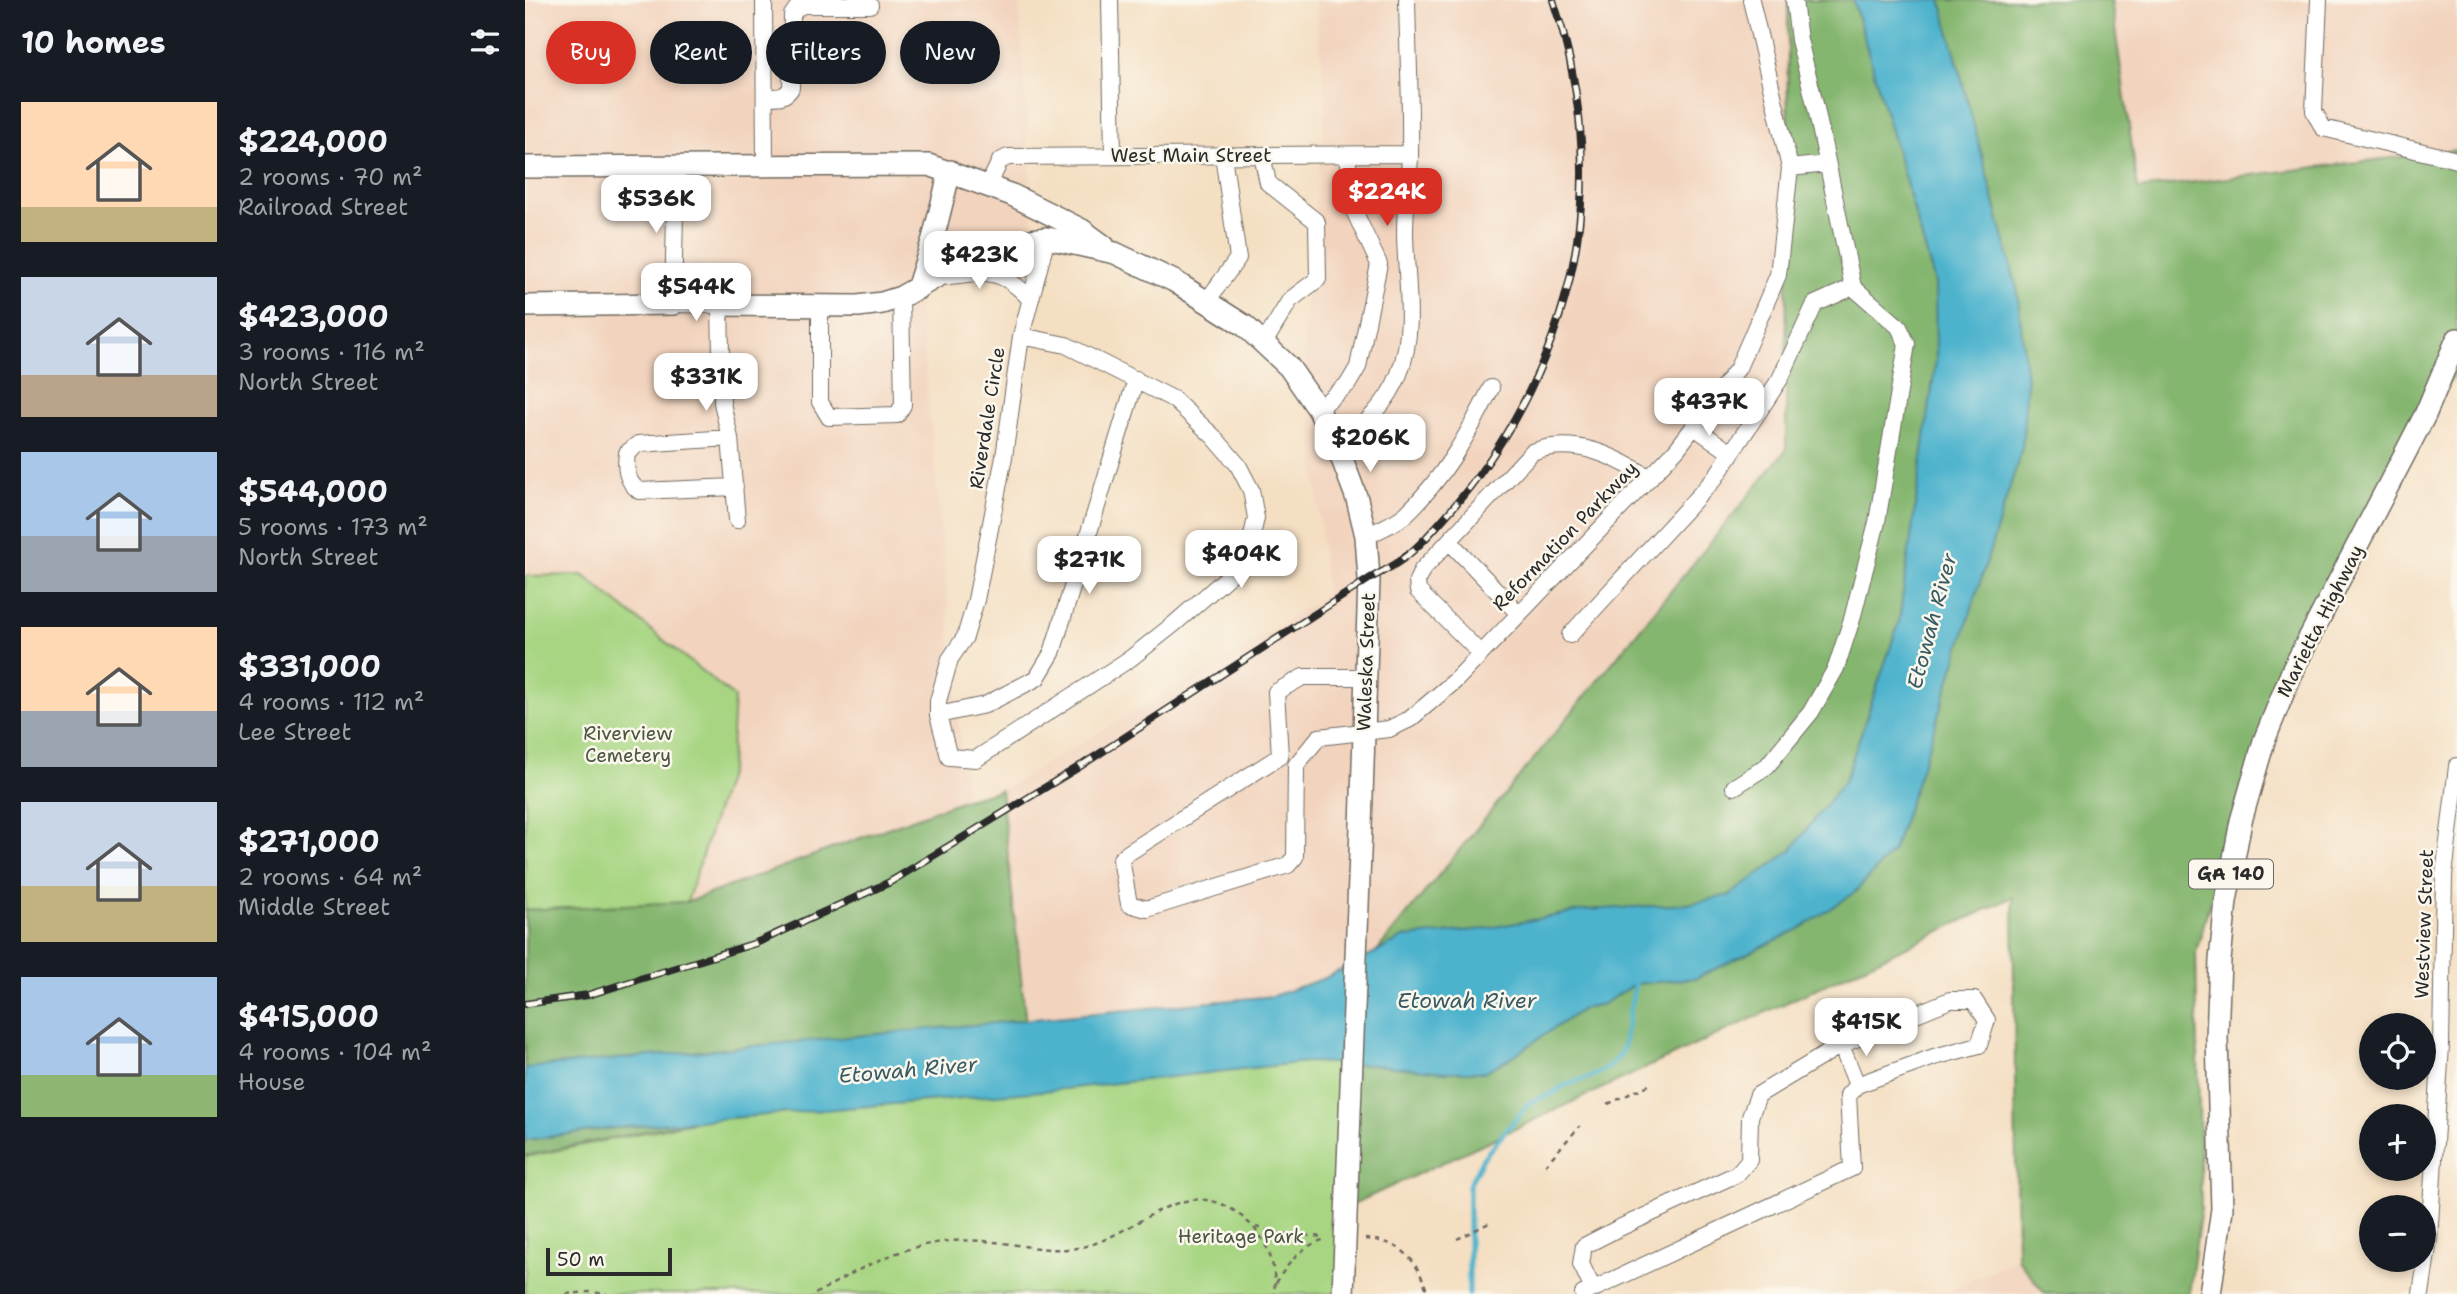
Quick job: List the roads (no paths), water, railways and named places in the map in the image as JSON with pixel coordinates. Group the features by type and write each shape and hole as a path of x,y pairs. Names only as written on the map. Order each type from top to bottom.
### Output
{"main road":[{"path":"525,167 929,165 1012,195 1082,230 1115,253"},
{"path":"917,288 950,172"},
{"name":"Waleska Street","path":"720,305 858,306 917,288 1007,243 1047,238 1115,253 1174,281 1207,301 1245,326 1289,367 1318,408 1338,447 1357,499 1366,536 1369,579 1343,1294"},
{"path":"525,306 673,304"},
{"name":"Marietta Highway","path":"2210,1294 2222,1209 2217,1038 2220,960 2226,901 2241,821 2265,741 2293,668 2452,369 2457,339"}],"street":[{"path":"764,0 767,97 765,166"},
{"path":"1110,0 1114,156"},
{"path":"1338,447 1359,430 1383,404 1400,373 1405,353 1409,322 1405,230 1410,155 1407,0"},
{"name":"Reformation Parkway","path":"1296,765 1319,737 1389,729 1410,719 1455,681 1677,449 1738,368 1778,275 1790,168 1751,0"},
{"path":"1734,787 1767,766 1811,712 1836,668 1852,619 1877,522 1907,344 1899,327 1853,287 1800,40 1794,0"},
{"path":"2319,0 2314,111 2323,128 2457,160"},
{"path":"767,97 782,97 792,88 792,15 797,8 804,5 870,5"},
{"path":"1207,301 1238,258 1223,155"},
{"path":"1262,155 1268,183 1317,222 1318,279 1290,300 1264,343"},
{"path":"1318,408 1348,384 1358,368 1379,264 1348,198 1348,155"},
{"name":"West Main Street","path":"988,186 1000,161 1008,157 1410,155"},
{"path":"1790,168 1828,164"},
{"path":"676,167 673,304 720,305 722,403 730,438 737,520"},
{"path":"1021,337 1047,238"},
{"path":"820,306 820,401 829,416 897,415 903,405 917,288 979,273 997,274 1016,283 1030,299"},
{"path":"1570,635 1715,478 1780,379 1815,304 1853,287"},
{"name":"Riverdale Circle","path":"1021,337 1066,345 1136,379 1173,399 1214,437 1238,465 1251,491 1257,517 1251,540 1230,575 1174,625 1131,658 976,759 949,757 938,715 938,701 950,659 965,637 976,600 1004,457 1021,337"},
{"path":"938,715 985,705 1037,678 1042,670 1052,653 1136,379"},
{"path":"1366,536 1404,515 1440,474 1470,432 1491,388"},
{"path":"1694,427 1731,453"},
{"path":"730,438 638,444 627,453 626,473 628,480 639,491 735,487"},
{"path":"1481,654 1418,592 1417,581 1422,570 1532,452 1549,446 1574,446 1615,457 1650,478"},
{"path":"1449,541 1520,614"},
{"path":"1280,756 1276,692 1303,677 1366,677"},
{"path":"1280,756 1296,765 1295,857 1288,865 1146,909 1129,904 1121,859 1280,756"},
{"name":"Westview Street","path":"2421,1294 2430,1240 2441,1045 2444,875 2457,766"},
{"path":"1974,999 1987,1020 1979,1045 1934,1057 1857,1085 1848,1095 1852,1168 1588,1292 1581,1264 1584,1246 1737,1174 1749,1160 1750,1117 1758,1095 1841,1045 1950,1000 1974,999"},
{"path":"1841,1045 1857,1085"}],"water":[{"name":"Etowah River","path":"1853,0 1941,0 2017,289 2027,381 2022,448 1927,752 1893,851 1854,893 1798,930 1696,978 1635,984 1603,1004 1584,1008 1509,1059 1484,1072 1444,1072 1307,1062 1054,1090 615,1128 525,1140 525,1068 1273,996 1325,978 1405,937 1484,929 1585,910 1688,904 1730,895 1790,851 1845,780 1899,622 1936,359 1935,283"}],"waterway":[{"path":"1469,1294 1469,1185 1483,1158 1530,1102 1595,1075 1610,1066 1622,1053 1636,978"}],"railway":[{"path":"525,1004 588,995 756,943 890,882 1082,765 1397,563 1421,543 1468,490 1511,425 1546,354 1570,279 1580,211 1582,150 1575,89 1553,0"}],"park label":[{"name":"Riverview Cemetery","path":"628,744"},
{"name":"Heritage Park","path":"1241,1236"}]}
